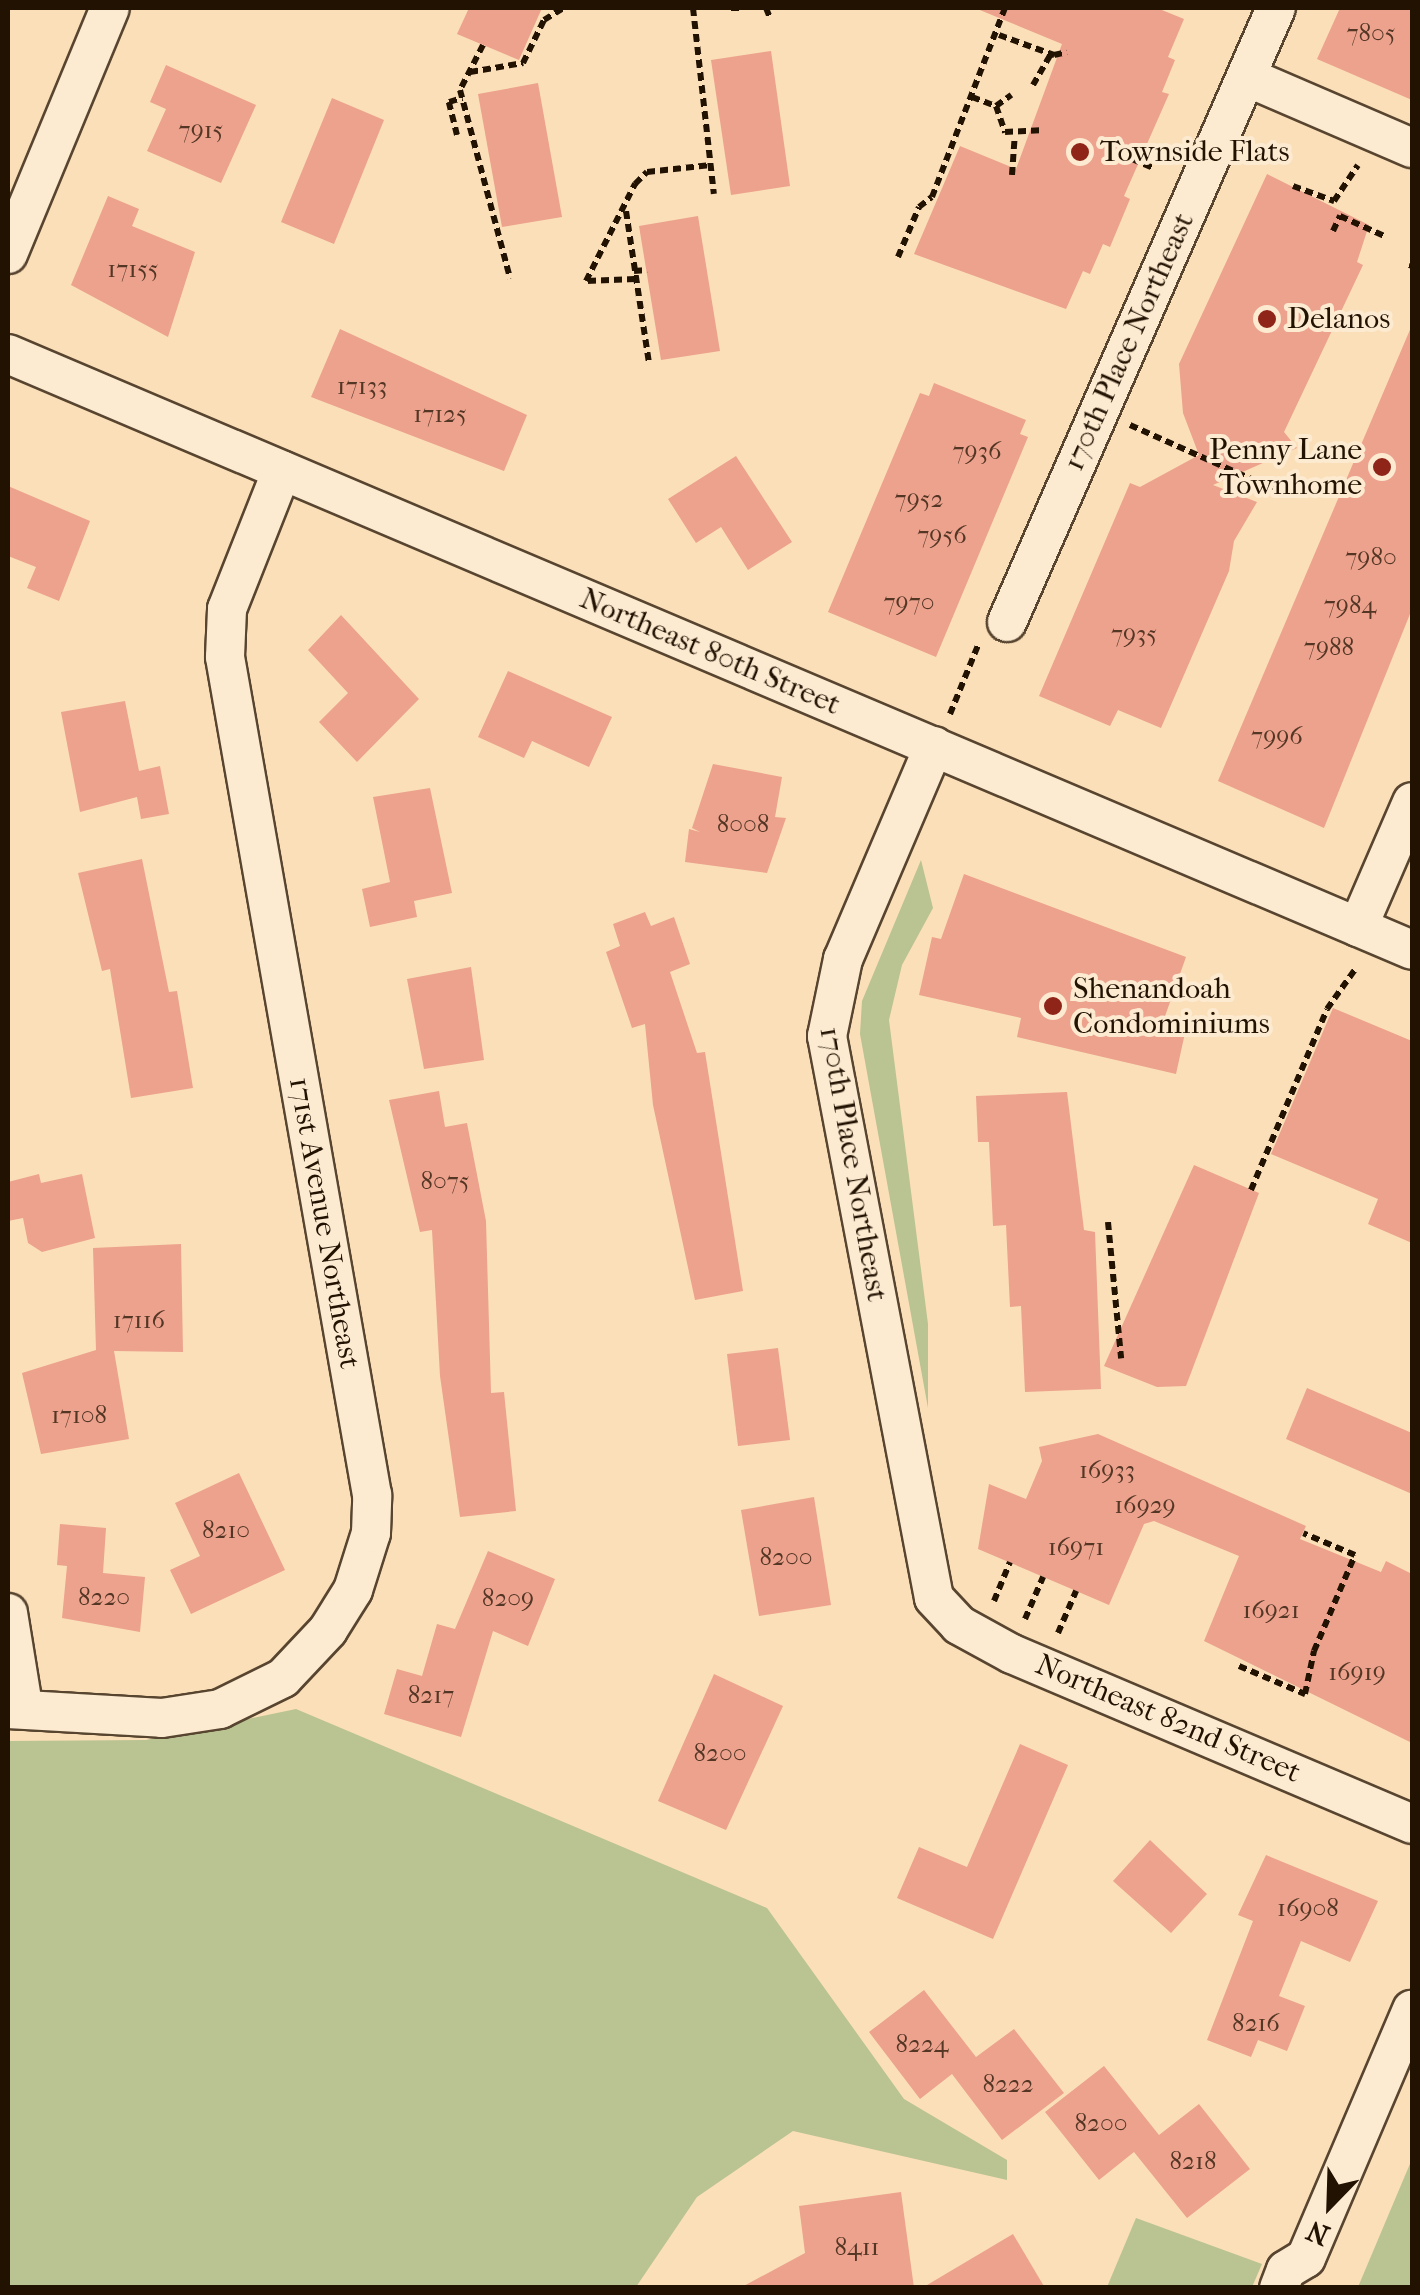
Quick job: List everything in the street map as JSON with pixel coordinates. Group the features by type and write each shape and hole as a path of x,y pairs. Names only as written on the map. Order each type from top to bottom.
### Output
{"street":[{"path":"8,254 110,8"},
{"name":"170th Place Northeast","path":"1003,631 1276,8"},
{"path":"1246,77 1412,148"},
{"name":"Northeast 80th Street","path":"8,354 282,470 940,736 1412,950"},
{"name":"171st Avenue Northeast","path":"15,1708 162,1718 220,1709 283,1678 328,1630 353,1590 371,1533 372,1495 226,656 228,610 282,470"},
{"name":"170th Place Northeast","path":"934,1598 827,1036 843,958 940,736"},
{"path":"1358,927 1412,802"},
{"name":"Northeast 82nd Street","path":"934,1598 959,1625 1000,1648 1412,1824"},
{"path":"8,1613 15,1708"},
{"path":"1279,2288 1286,2270 1311,2272 1412,2010"}],"path":[{"path":"469,72 522,64 544,20 564,8"},
{"path":"692,8 714,194"},
{"path":"731,8 740,8"},
{"path":"766,8 770,18"},
{"path":"898,257 972,97 1006,8"},
{"path":"998,36 1052,54 1067,52"},
{"path":"483,45 469,72 462,98 510,278"},
{"path":"1033,84 1052,54"},
{"path":"996,106 1011,95"},
{"path":"972,97 996,106"},
{"path":"456,135 449,102 462,98"},
{"path":"996,106 1004,132 1015,136 1040,130"},
{"path":"1012,176 1015,136"},
{"path":"1293,186 1334,201 1363,158"},
{"path":"1132,160 1155,169"},
{"path":"646,270 586,281 647,172 711,165"},
{"path":"625,208 649,363"},
{"path":"1334,231 1340,216 1384,236"},
{"path":"1130,425 1274,489"},
{"path":"940,736 983,634 1003,631"},
{"path":"1251,1190 1327,1009 1356,968"},
{"path":"1108,1222 1121,1358"},
{"path":"1239,1666 1304,1694 1314,1650 1354,1555 1303,1533"},
{"path":"994,1601 1010,1562"},
{"path":"1025,1619 1043,1577"},
{"path":"1058,1632 1076,1591"}],"green space":[{"path":"921,860 933,908 902,965 889,1020 928,1324 928,1408 860,1034 862,1001"},
{"path":"296,1709 767,1908 904,2099 1007,2160 1007,2180 793,2131 697,2197 636,2287 8,2288 8,1741 146,1740"},
{"path":"1412,2159 1412,2287 1358,2287"},
{"path":"1136,2218 1262,2264 1252,2287 1107,2287"}],"building":[{"path":"469,8 542,8 519,60 457,34"},
{"name":"Townside Flats","path":"975,8 1157,8 1184,19 1168,57 1175,60 1162,92 1169,94 1124,196 1130,199 1110,247 1103,244 1090,274 1083,271 1066,309 914,254 960,146 1016,169 1062,44"},
{"path":"1340,8 1412,8 1412,100 1317,59"},
{"path":"771,51 790,186 731,195 711,60"},
{"path":"166,65 256,105 221,183 147,151 166,109 150,102"},
{"path":"538,83 562,217 502,227 478,94"},
{"path":"332,98 384,120 334,244 281,222"},
{"path":"1267,174 1369,225 1357,262 1363,265 1284,432 1297,448 1213,485 1257,502 1234,541 1229,571 1161,728 1118,710 1110,726 1039,696 1130,483 1140,487 1199,455 1183,413 1179,364"},
{"path":"108,196 139,209 132,226 195,252 168,337 71,285"},
{"path":"698,216 720,351 661,360 639,226"},
{"name":"Penny Lane Townhome","path":"1412,325 1412,609 1324,828 1218,781"},
{"path":"340,329 527,415 504,471 311,397"},
{"path":"934,383 1026,420 1020,434 1028,437 936,657 828,612 920,393 929,396"},
{"path":"736,456 792,542 748,570 721,527 696,543 668,499"},
{"path":"8,486 90,521 59,601 27,588 36,567 8,556"},
{"path":"341,615 419,699 357,762 319,722 348,693 308,650"},
{"path":"508,671 612,717 589,767 532,741 524,758 478,737"},
{"path":"125,701 139,771 160,766 169,814 141,819 137,797 80,812 61,712"},
{"path":"713,764 782,777 775,817 786,818 767,873 685,862 689,829 700,832 692,828"},
{"path":"430,788 452,893 414,901 417,917 370,927 362,889 390,882 373,797"},
{"path":"142,859 169,992 177,991 193,1088 131,1098 110,969 102,971 78,873"},
{"path":"964,874 1186,957 1164,1019 1185,1033 1176,1074 1017,1037 1021,1018 919,995 932,937 941,939"},
{"path":"645,912 651,926 674,917 690,964 670,972 697,1053 705,1052 743,1291 695,1300 653,1105 645,1024 632,1028 606,952 620,946 613,924"},
{"path":"471,967 484,1060 424,1069 407,979"},
{"path":"1333,1008 1412,1041 1412,1243 1368,1224 1378,1199 1271,1154"},
{"path":"439,1091 445,1127 467,1123 486,1221 491,1393 504,1392 516,1511 460,1517 440,1376 432,1230 420,1232 389,1100"},
{"path":"1067,1092 1084,1230 1095,1232 1101,1389 1025,1392 1021,1306 1010,1307 1006,1225 993,1226 989,1142 978,1142 976,1096"},
{"path":"1194,1165 1259,1193 1186,1386 1157,1387 1104,1366"},
{"path":"39,1174 41,1183 82,1174 95,1238 42,1252 28,1243 23,1218 8,1221 8,1182"},
{"path":"181,1244 183,1352 114,1351 129,1439 41,1454 22,1373 96,1350 93,1248"},
{"path":"778,1348 790,1440 738,1446 727,1354"},
{"path":"1307,1388 1412,1433 1412,1494 1286,1439"},
{"path":"1098,1434 1306,1526 1300,1539 1381,1572 1386,1561 1412,1574 1412,1743 1204,1641 1239,1556 1154,1521 1144,1524 1109,1605 978,1549 989,1484 1026,1499 1042,1461 1039,1447"},
{"path":"239,1473 285,1570 191,1614 170,1570 200,1556 175,1503"},
{"path":"814,1497 831,1605 759,1616 741,1510"},
{"path":"60,1524 106,1528 103,1573 145,1577 140,1632 62,1618 67,1566 57,1565"},
{"path":"488,1551 555,1579 528,1646 493,1631 461,1737 384,1714 397,1669 422,1676 437,1624 455,1629"},
{"path":"714,1674 783,1706 726,1830 658,1801"},
{"path":"1020,1744 1068,1765 993,1939 897,1898 919,1847 967,1867"},
{"path":"1150,1840 1207,1894 1171,1933 1113,1881"},
{"path":"1266,1855 1378,1901 1350,1962 1301,1941 1279,1996 1305,2006 1287,2051 1258,2040 1251,2057 1207,2040 1253,1921 1238,1915"},
{"path":"924,1990 976,2057 1014,2029 1064,2093 1002,2140 952,2074 920,2099 869,2032"},
{"path":"1104,2066 1159,2135 1199,2104 1250,2169 1187,2218 1134,2152 1099,2180 1045,2112"},
{"path":"901,2192 914,2288 740,2288 805,2253 799,2206"},
{"path":"1013,2234 1045,2288 922,2288"}],"place":[{"name":"Townside Flats","path":"1080,152"},
{"name":"Delanos","path":"1267,319"},
{"name":"Penny Lane Townhome","path":"1382,467"},
{"name":"Shenandoah Condominiums","path":"1053,1006"}]}
